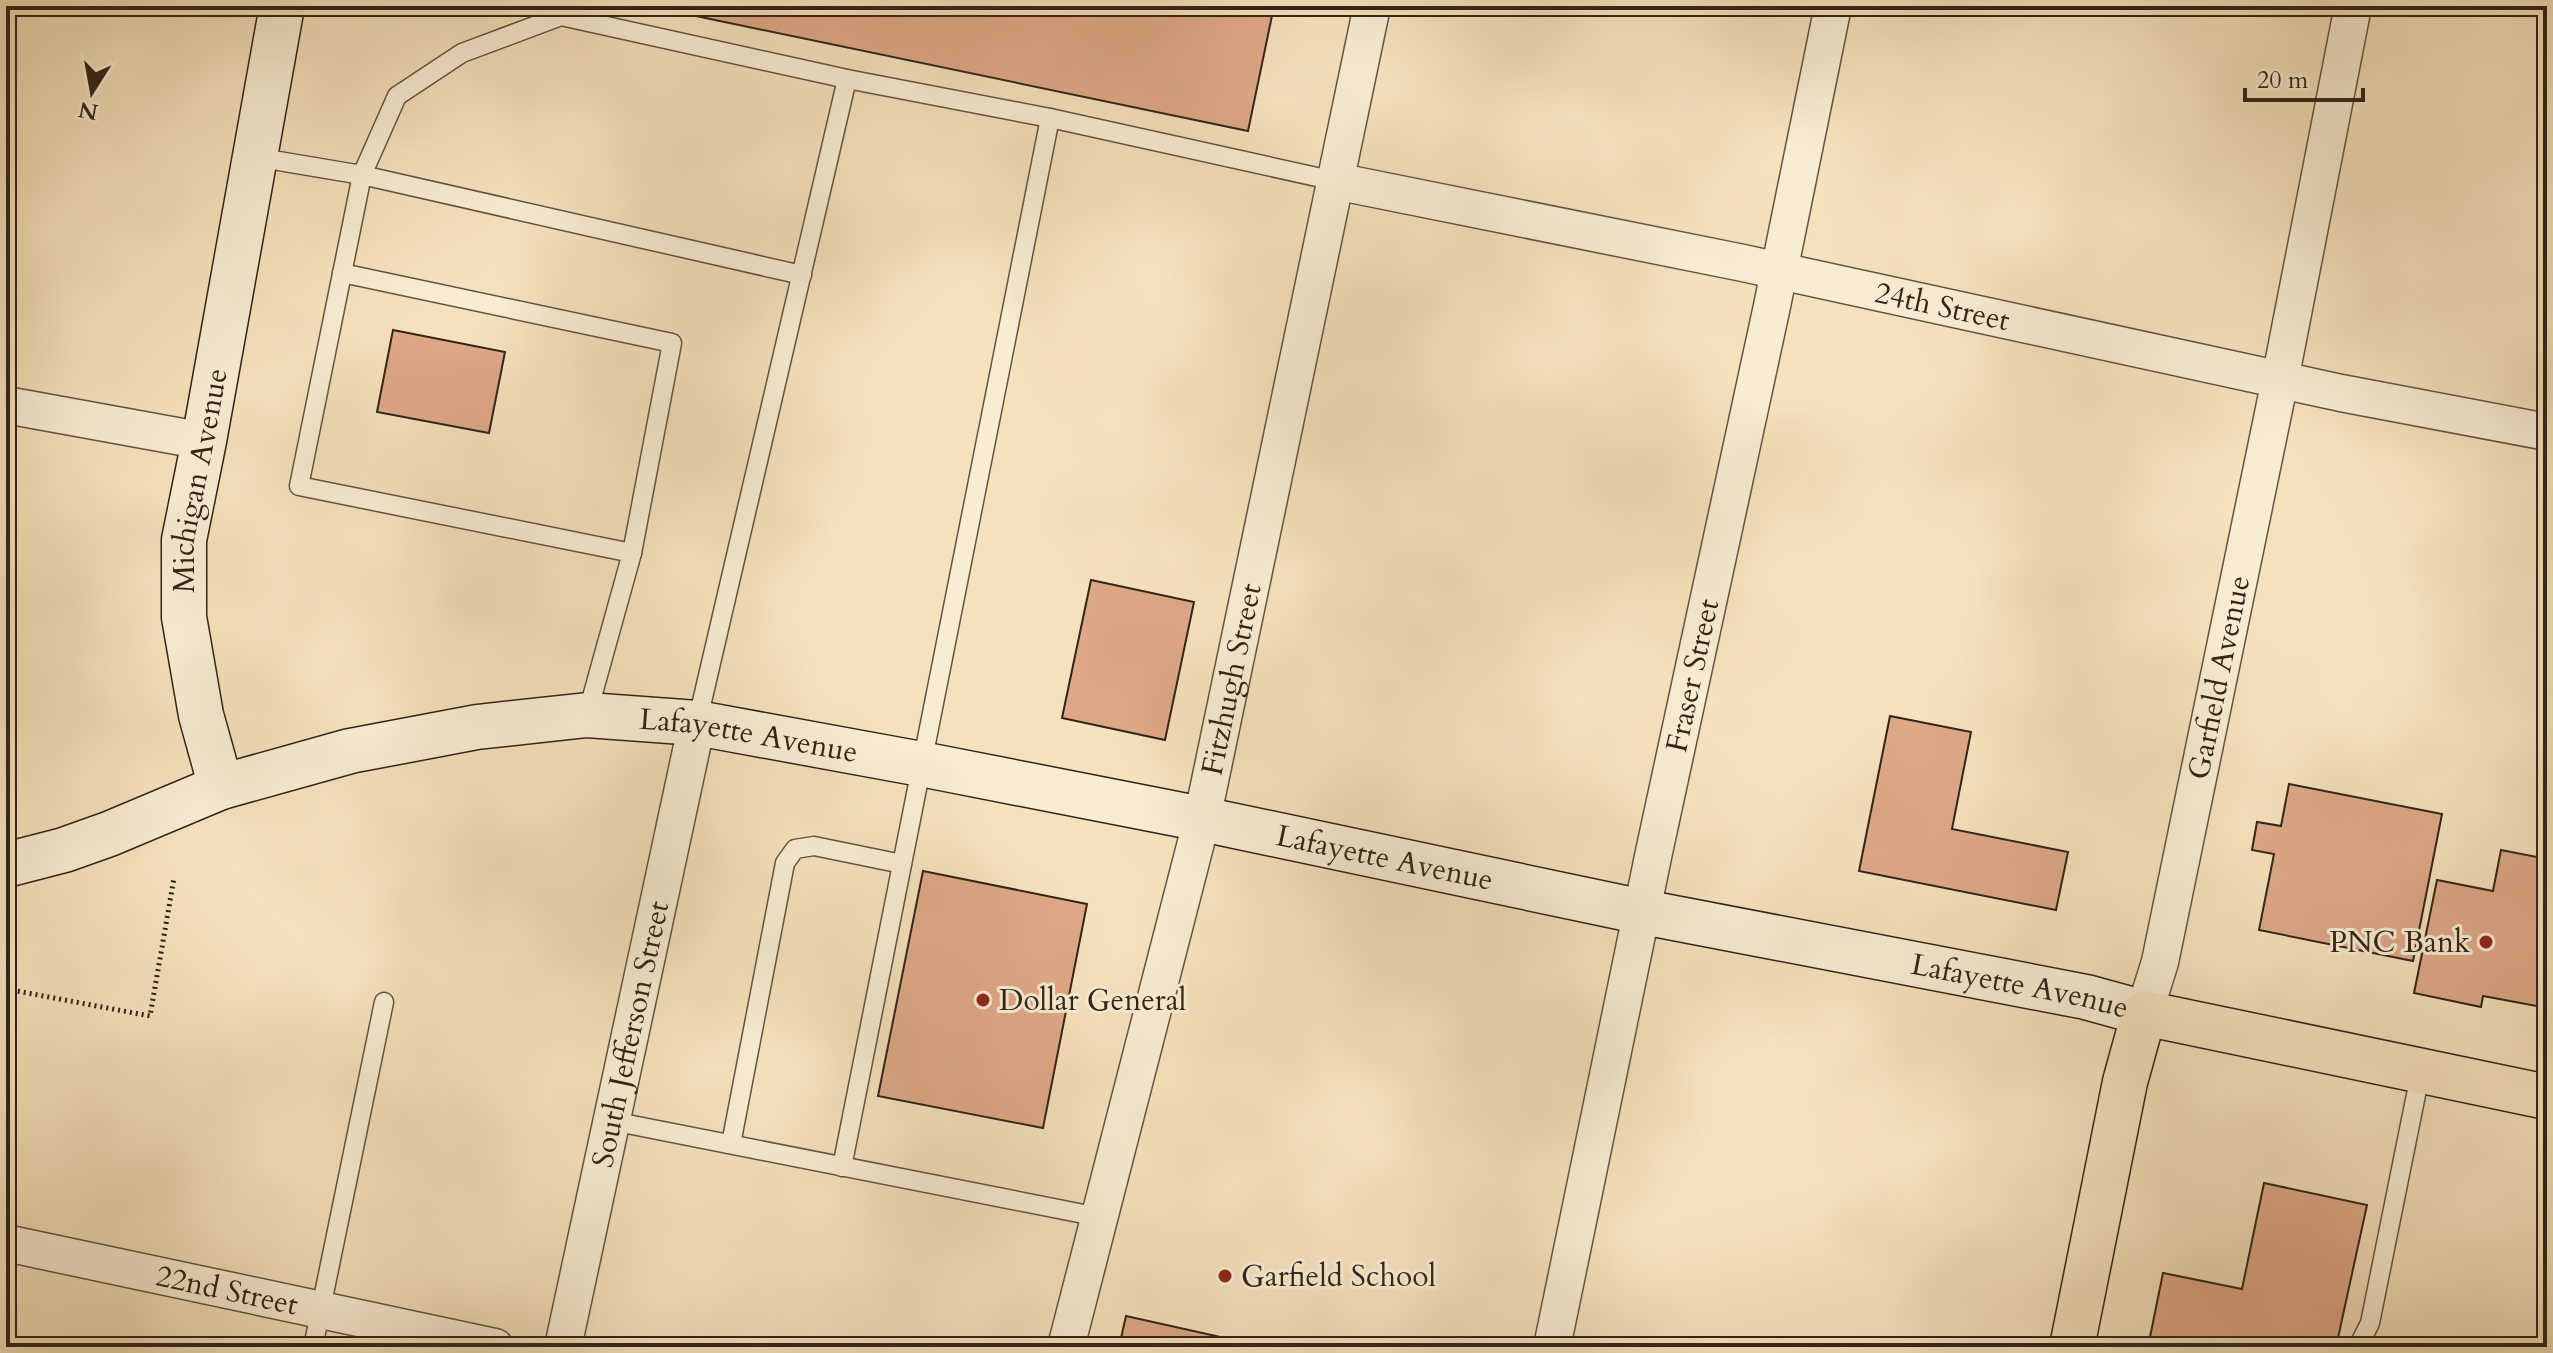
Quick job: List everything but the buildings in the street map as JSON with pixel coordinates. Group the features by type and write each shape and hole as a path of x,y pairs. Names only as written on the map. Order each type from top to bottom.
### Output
{"main road":[{"name":"Michigan Avenue","path":"221,787 201,715 184,617 184,540 282,6"},
{"name":"Lafayette Avenue","path":"221,787 350,751 477,727 587,715 697,723 1202,819 1643,912 2086,997 2205,1027 2547,1097"},
{"path":"6,865 109,834 221,787"},
{"name":"Garfield Avenue","path":"2072,1347 2125,1082 2144,1013"}],"street":[{"name":"Fitzhugh Street","path":"1066,1347 1202,819 1372,6"},
{"name":"Fraser Street","path":"1552,1347 1654,852 1780,271 1833,6"},
{"name":"Garfield Avenue","path":"2144,1013 2160,962 2280,380 2353,6"},
{"name":"24th Street","path":"1335,181 1780,271 2280,380 2547,432"},
{"path":"6,405 204,441"},
{"name":"South Jefferson Street","path":"563,1347 697,723"},
{"name":"22nd Street","path":"6,1243 495,1347"}],"lane":[{"path":"632,553 299,486 362,175 397,96 462,53 561,16 1335,181"},
{"path":"697,723 847,79"},
{"path":"842,1167 1050,118"},
{"path":"255,157 362,175 802,275"},
{"path":"342,273 672,343 632,553 587,715"},
{"path":"731,1144 785,863 795,849 814,846 902,864"},
{"path":"313,1347 384,1002"},
{"path":"2358,1347 2370,1323 2421,1069"},
{"path":"612,1121 1099,1217"}],"path":[{"path":"6,989 150,1016 174,878"}],"place":[{"name":"PNC Bank","path":"2486,942"},
{"name":"Dollar General","path":"983,1000"},
{"name":"Garfield School","path":"1225,1276"}]}
